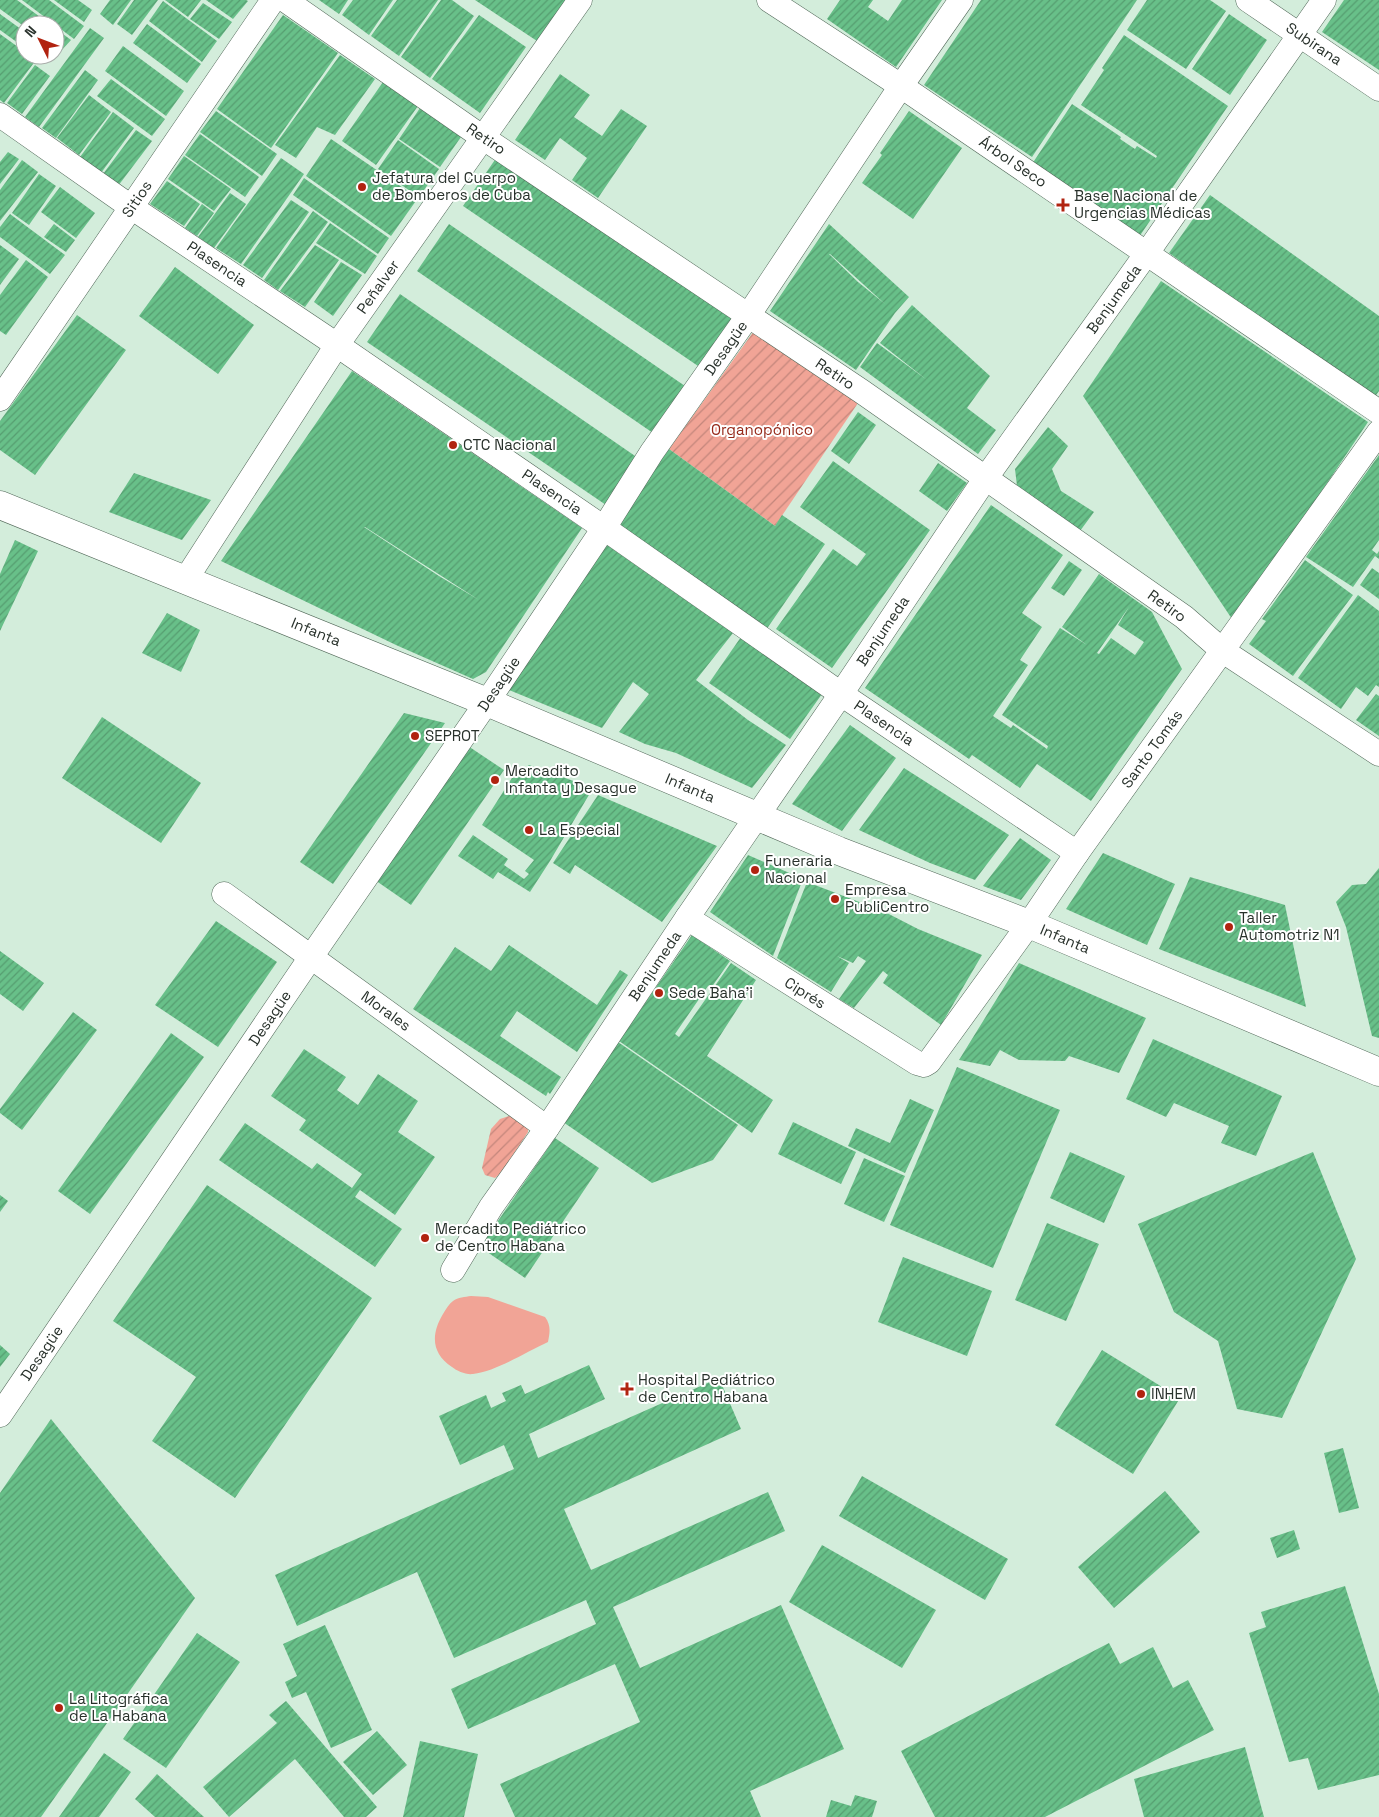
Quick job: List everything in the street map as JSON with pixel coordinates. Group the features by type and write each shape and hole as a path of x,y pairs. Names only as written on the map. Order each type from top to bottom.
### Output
{"main road":[{"name":"Infanta","path":"0,505 488,702 839,851 1030,924 1379,1072"}],"street":[{"name":"Sitios","path":"0,399 273,0"},
{"name":"Retiro","path":"285,0 482,137 861,392 1184,617 1223,651 1379,754"},
{"name":"Peñalver","path":"186,579 337,345 580,0"},
{"name":"Árbol Seco","path":"769,0 901,86 1379,412"},
{"name":"Desagüe","path":"0,1415 311,957 488,702 604,528 652,452 748,316 901,86 961,0"},
{"name":"Subirana","path":"1248,0 1379,89"},
{"name":"Benjumeda","path":"453,1270 491,1207 547,1128 985,479 1147,253 1324,0"},
{"name":"Plasencia","path":"0,115 131,207 604,528 841,694 1077,853"},
{"name":"Santo Tomás","path":"924,1064 929,1062 1030,924 1077,853 1379,432"},
{"name":"Morales","path":"224,894 547,1128"},
{"name":"Ciprés","path":"687,918 917,1063 924,1064"}],"green space":[{"name":"Organopónico","path":"754,331 858,403 775,526 669,449"},
{"path":"509,1116 516,1117 528,1129 528,1132 502,1172 495,1178 485,1175 482,1168 491,1129 500,1119"},
{"path":"471,1296 488,1297 545,1317 550,1329 548,1342 492,1369 470,1374 456,1370 440,1356 435,1343 436,1329 443,1314 452,1302 459,1298"}],"building":[{"path":"0,0 17,0 37,15 15,15 15,20 0,9"},
{"path":"22,0 49,0 84,26 74,39 65,32 65,15 42,15"},
{"path":"54,0 78,0 92,10 84,22"},
{"path":"110,0 131,0 113,25 100,14"},
{"path":"134,0 158,0 132,35 117,24"},
{"path":"165,0 201,0 188,17"},
{"path":"206,0 246,0 248,1 233,19"},
{"path":"319,0 348,0 339,14"},
{"path":"353,0 393,0 369,35 342,15"},
{"path":"397,0 438,0 399,56 371,36"},
{"path":"441,0 452,0 474,16 430,78 401,57"},
{"path":"475,0 572,0 540,43"},
{"path":"840,0 873,0 868,7 888,21 902,0 942,0 896,67 827,19"},
{"path":"981,0 1137,0 1032,157 924,85"},
{"path":"1147,0 1210,0 1226,11 1186,69 1127,30"},
{"path":"1344,0 1379,0 1379,70 1322,32"},
{"path":"163,1 217,41 202,62 149,21"},
{"path":"203,3 232,22 219,39 190,19"},
{"path":"0,14 15,25 15,41 0,30"},
{"path":"1229,14 1267,40 1230,95 1192,69"},
{"path":"283,15 338,53 271,148 217,109"},
{"path":"479,15 526,47 480,113 432,79"},
{"path":"147,24 201,64 187,83 133,43"},
{"path":"90,28 104,38 39,127 25,117 63,65 65,65 65,62"},
{"path":"0,34 15,45 15,65 32,65 4,103 0,100"},
{"path":"1124,35 1228,106 1139,237 1032,164 1072,104 1121,137 1120,139 1135,149 1137,146 1156,158 1157,156 1081,105"},
{"path":"65,36 71,40 65,47"},
{"path":"123,46 184,91 166,116 105,71"},
{"path":"340,55 375,79 335,135 317,127 296,158 275,145"},
{"path":"35,65 50,76 22,114 7,103"},
{"path":"85,70 98,80 56,138 42,128"},
{"path":"560,74 590,95 574,117 602,136 621,109 647,126 598,198 572,180 587,158 560,138 545,160 515,140"},
{"path":"111,79 165,119 152,136 97,96"},
{"path":"383,82 418,106 376,165 342,141"},
{"path":"89,95 111,112 79,155 57,138"},
{"path":"420,108 461,137 440,167 399,139"},
{"path":"216,111 277,154 262,176 200,132"},
{"path":"909,111 962,148 913,219 862,183"},
{"path":"113,112 134,128 101,173 80,157"},
{"path":"136,130 152,141 118,186 103,174"},
{"path":"200,134 259,177 245,197 185,155"},
{"name":"Jefatura del Cuerpo de Bomberos de Cuba","path":"331,139 418,198 391,236 306,176"},
{"path":"398,140 439,169 419,197 378,169"},
{"path":"8,152 19,159 0,184 0,162"},
{"path":"499,154 736,317 701,368 463,206"},
{"path":"184,156 231,189 214,211 168,179"},
{"path":"281,158 304,174 241,264 216,248"},
{"path":"22,160 38,172 0,221 0,190"},
{"path":"39,174 56,186 29,225 12,213"},
{"path":"304,178 389,238 378,254 293,195"},
{"path":"167,181 200,204 184,226 150,204"},
{"path":"60,187 95,213 76,238 41,212"},
{"path":"230,193 246,204 214,248 198,237"},
{"path":"1210,195 1379,316 1379,391 1374,398 1169,253"},
{"path":"291,200 309,212 262,278 243,265"},
{"path":"202,204 214,213 197,236 185,228"},
{"path":"313,211 328,222 278,290 264,280"},
{"path":"10,214 65,255 50,274 0,237 0,227"},
{"path":"330,223 377,256 365,274 316,243"},
{"path":"54,224 75,240 66,252 44,237"},
{"path":"449,224 685,386 653,433 417,271"},
{"path":"829,224 909,297 895,313 856,370 770,311","holes":["830,254 885,304 858,282"]},
{"path":"0,245 19,259 0,285"},
{"path":"315,245 339,260 305,307 280,291"},
{"path":"26,260 48,277 6,335 0,331 0,295"},
{"path":"341,262 362,275 333,316 314,302"},
{"path":"175,267 254,325 218,374 139,316"},
{"path":"1161,281 1368,422 1234,622 1083,396"},
{"path":"400,294 638,458 606,505 367,342"},
{"path":"912,305 990,376 967,408 996,430 978,454 860,367 877,343 927,380 880,343"},
{"path":"77,315 126,350 35,475 0,450 0,421"},
{"path":"352,371 582,528 486,672 473,679 396,645 221,561","holes":["365,527 479,600 439,576"]},
{"path":"858,412 876,425 849,464 831,451"},
{"path":"1048,427 1068,446 1052,469 1061,491 1094,512 1080,531 1017,486 1015,469"},
{"path":"669,449 775,526 782,515 825,544 764,633 612,529"},
{"path":"1379,455 1379,540 1372,550 1377,554 1379,551 1379,559 1375,556 1353,587 1306,557"},
{"path":"833,461 930,530 832,668 776,629 833,549 857,566 866,554 800,507"},
{"path":"938,463 967,483 947,511 919,491"},
{"path":"134,473 211,500 182,540 109,512"},
{"path":"991,505 1063,555 1022,613 1042,627 1020,660 1028,665 993,716 1011,728 1013,725 1047,749 1048,746 1002,715 1060,628 1087,645 1062,627 1099,574 1152,612 1182,669 1091,801 1037,764 1020,788 972,755 969,759 865,688","holes":["1129,607 1118,625 1144,642 1135,655 1111,638 1099,654 1097,653"]},
{"path":"15,540 38,551 0,631 0,574"},
{"path":"607,545 733,633 696,680 748,720 786,745 752,788 676,753 645,744 619,732 649,694 633,682 602,728 509,690"},
{"path":"1305,560 1353,595 1293,676 1249,644 1266,621 1262,619"},
{"path":"1069,561 1082,570 1064,596 1051,588"},
{"path":"1372,568 1379,573 1379,599 1360,585"},
{"path":"1358,595 1379,611 1379,687 1376,685 1368,696 1356,687 1341,709 1298,678"},
{"path":"167,613 200,630 181,672 142,653"},
{"path":"741,637 822,694 790,739 709,683"},
{"path":"1376,694 1379,696 1379,736 1356,720"},
{"path":"404,713 445,723 333,884 300,862"},
{"path":"102,717 201,783 161,843 62,778"},
{"path":"850,725 896,758 842,831 792,804"},
{"path":"465,744 504,770 411,905 372,878"},
{"name":"La Especial","path":"529,765 593,788 530,892 498,872 493,879 458,856 473,835 508,859 504,865 524,879 529,874 525,871 534,860 482,825 517,770 520,772"},
{"path":"904,768 1009,835 975,880 930,863 859,830"},
{"path":"598,795 717,846 662,922 575,865 570,874 553,863"},
{"path":"1020,838 1051,860 1021,900 983,886"},
{"path":"1103,853 1175,884 1147,945 1066,909"},
{"path":"748,855 803,879 773,956 710,912"},
{"path":"1379,868 1379,1038 1372,1036 1346,927 1336,902 1352,885 1366,884"},
{"name":"Taller Automotriz N1","path":"1190,877 1285,905 1306,1007 1159,949"},
{"path":"807,882 883,911 918,929 982,955 941,1025 883,983 888,975 883,971 854,1008 839,999 866,961 858,956 853,963 837,956 849,963 831,992 777,958"},
{"path":"216,921 277,962 218,1047 155,1005"},
{"path":"692,935 730,961 711,988 708,986 675,1034 679,1037 731,963 756,980 707,1056 773,1100 752,1133 619,1041"},
{"path":"509,945 597,1005 620,970 628,975 577,1052 517,1011 500,1036 561,1077 550,1094 548,1092 546,1096 413,1009 455,947 491,971"},
{"path":"0,951 44,983 23,1011 0,994"},
{"path":"1019,963 1146,1018 1119,1073 1069,1056 1065,1061 1019,1060 1000,1050 990,1066 959,1060"},
{"path":"73,1012 97,1030 22,1130 0,1113 0,1109"},
{"path":"171,1033 204,1057 90,1214 58,1191"},
{"path":"1153,1039 1282,1096 1256,1156 1221,1143 1229,1126 1174,1103 1166,1117 1126,1099"},
{"path":"618,1042 738,1125 713,1160 652,1183 563,1122"},
{"path":"304,1049 346,1077 337,1090 358,1105 378,1074 418,1101 398,1132 435,1157 395,1215 360,1190 355,1197 402,1229 375,1267 219,1160 245,1123 312,1169 317,1163 352,1188 362,1174 299,1130 306,1120 271,1096"},
{"path":"957,1067 1060,1110 993,1268 890,1225"},
{"path":"910,1099 934,1110 905,1173 848,1146 856,1128 890,1143"},
{"path":"793,1122 856,1152 841,1184 778,1154"},
{"path":"555,1138 599,1168 525,1278 480,1247"},
{"path":"1070,1152 1125,1176 1104,1223 1050,1198"},
{"path":"1313,1152 1356,1259 1282,1418 1237,1409 1218,1341 1174,1312 1138,1224"},
{"path":"864,1158 905,1176 884,1222 844,1204"},
{"path":"207,1185 372,1298 235,1498 152,1441 196,1377 113,1321"},
{"path":"0,1195 8,1201 0,1212"},
{"path":"1047,1223 1099,1244 1066,1321 1015,1300"},
{"path":"903,1257 992,1291 967,1356 878,1322"},
{"path":"0,1345 10,1354 0,1367"},
{"path":"1102,1350 1180,1398 1133,1474 1055,1425"},
{"path":"589,1365 605,1399 529,1434 538,1458 719,1378 741,1429 564,1509 591,1570 768,1492 785,1531 613,1607 640,1668 781,1605 844,1749 750,1791 761,1817 515,1817 500,1784 640,1722 615,1664 468,1729 451,1689 596,1624 586,1600 454,1658 417,1572 297,1626 275,1575 514,1469 504,1445 460,1465 439,1416 486,1395 491,1408 506,1401 502,1393 521,1385 525,1394"},
{"name":"La Litográfica de La Habana","path":"51,1419 195,1598 41,1817 0,1817 0,1493"},
{"path":"1343,1448 1359,1508 1339,1513 1324,1453"},
{"path":"862,1476 1008,1559 985,1600 839,1516"},
{"path":"1165,1491 1200,1532 1114,1608 1078,1567"},
{"path":"1294,1530 1300,1549 1277,1558 1270,1538"},
{"path":"822,1545 936,1610 902,1668 789,1602"},
{"path":"1345,1586 1379,1694 1379,1775 1318,1790 1308,1758 1289,1762 1249,1633 1266,1627 1261,1612"},
{"path":"325,1625 372,1730 331,1748 306,1692 292,1698 285,1682 297,1676 283,1644"},
{"path":"197,1633 240,1662 166,1768 123,1739"},
{"path":"1109,1643 1120,1664 1153,1647 1173,1688 1188,1680 1214,1730 1045,1817 935,1817 901,1751"},
{"path":"286,1701 377,1807 366,1817 344,1817 295,1759 229,1817 203,1787 277,1723 269,1715"},
{"path":"377,1731 407,1765 373,1795 343,1762"},
{"path":"420,1741 478,1754 464,1817 403,1817"},
{"path":"1245,1747 1264,1817 1144,1817 1134,1779"},
{"path":"104,1753 131,1772 99,1817 59,1817"},
{"path":"157,1774 204,1817 155,1817 135,1799"},
{"path":"855,1795 877,1801 872,1817 826,1817 831,1800 851,1806"}],"place":[{"name":"Jefatura del Cuerpo de Bomberos de Cuba","path":"362,187"},
{"name":"Base Nacional de Urgencias Médicas","path":"1063,205"},
{"name":"CTC Nacional","path":"453,445"},
{"name":"SEPROT","path":"415,736"},
{"name":"Mercadito Infanta y Desague","path":"495,780"},
{"name":"La Especial","path":"529,830"},
{"name":"Funeraria Nacional","path":"755,870"},
{"name":"Empresa PubliCentro","path":"835,899"},
{"name":"Taller Automotriz N1","path":"1229,927"},
{"name":"Sede Baha’i","path":"659,993"},
{"name":"Mercadito Pediátrico de Centro Habana","path":"425,1238"},
{"name":"Hospital Pediátrico de Centro Habana","path":"627,1389"},
{"name":"INHEM","path":"1141,1394"},
{"name":"La Litográfica de La Habana","path":"59,1708"}]}
